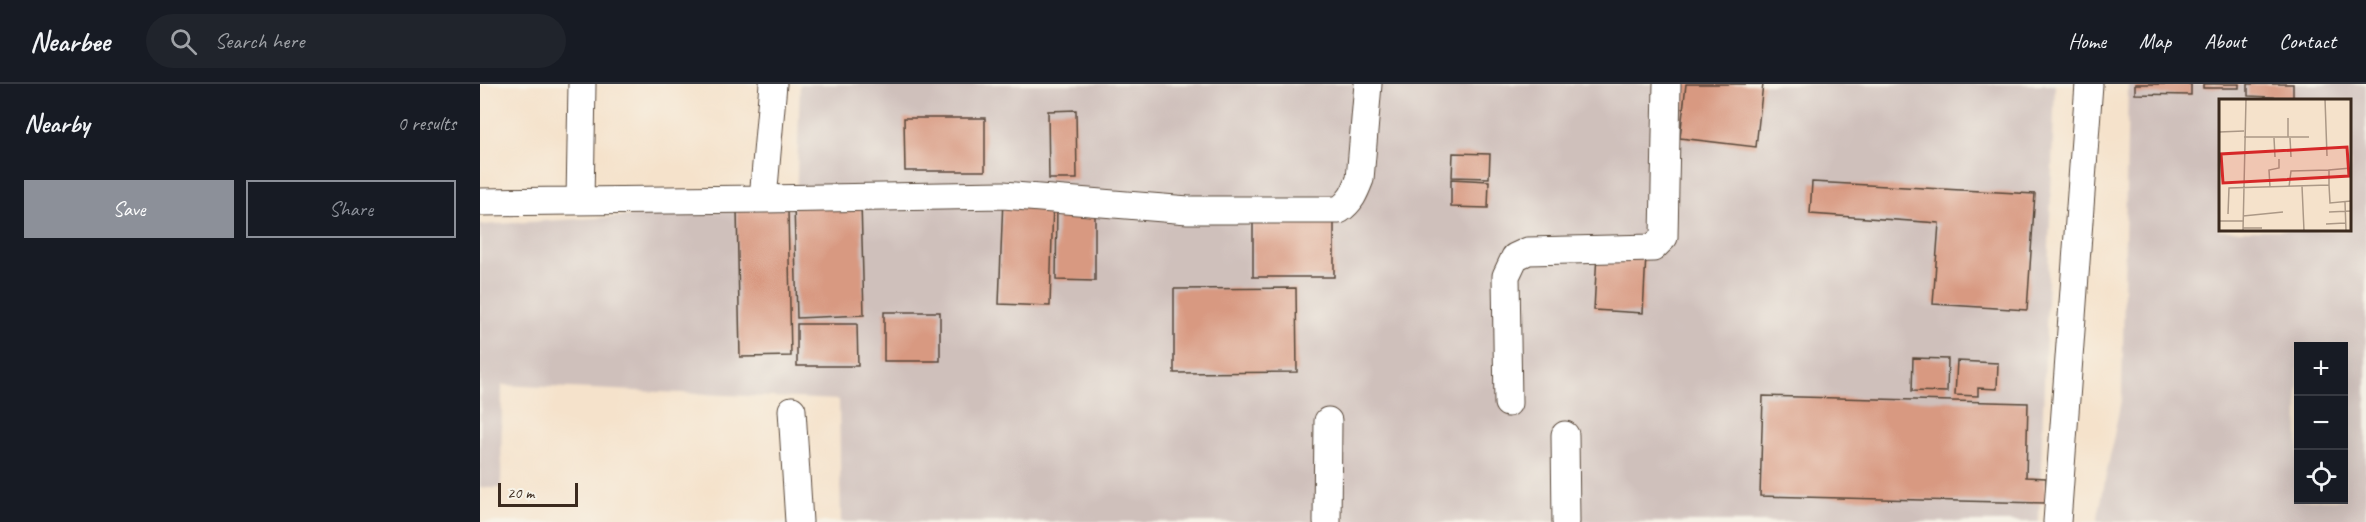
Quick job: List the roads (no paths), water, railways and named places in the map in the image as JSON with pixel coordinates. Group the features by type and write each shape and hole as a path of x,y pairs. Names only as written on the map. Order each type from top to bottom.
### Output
{"street":[{"path":"580,201 582,84"},
{"path":"763,199 773,84"},
{"path":"480,202 1003,195 1188,210 1339,210 1347,205 1360,179 1368,84"},
{"path":"1508,403 1506,276 1515,257 1528,251 1653,248 1664,237 1667,84"},
{"path":"2057,522 2089,84"},
{"path":"792,410 799,522"},
{"path":"1327,522 1328,421"},
{"path":"1565,435 1566,522"}]}
